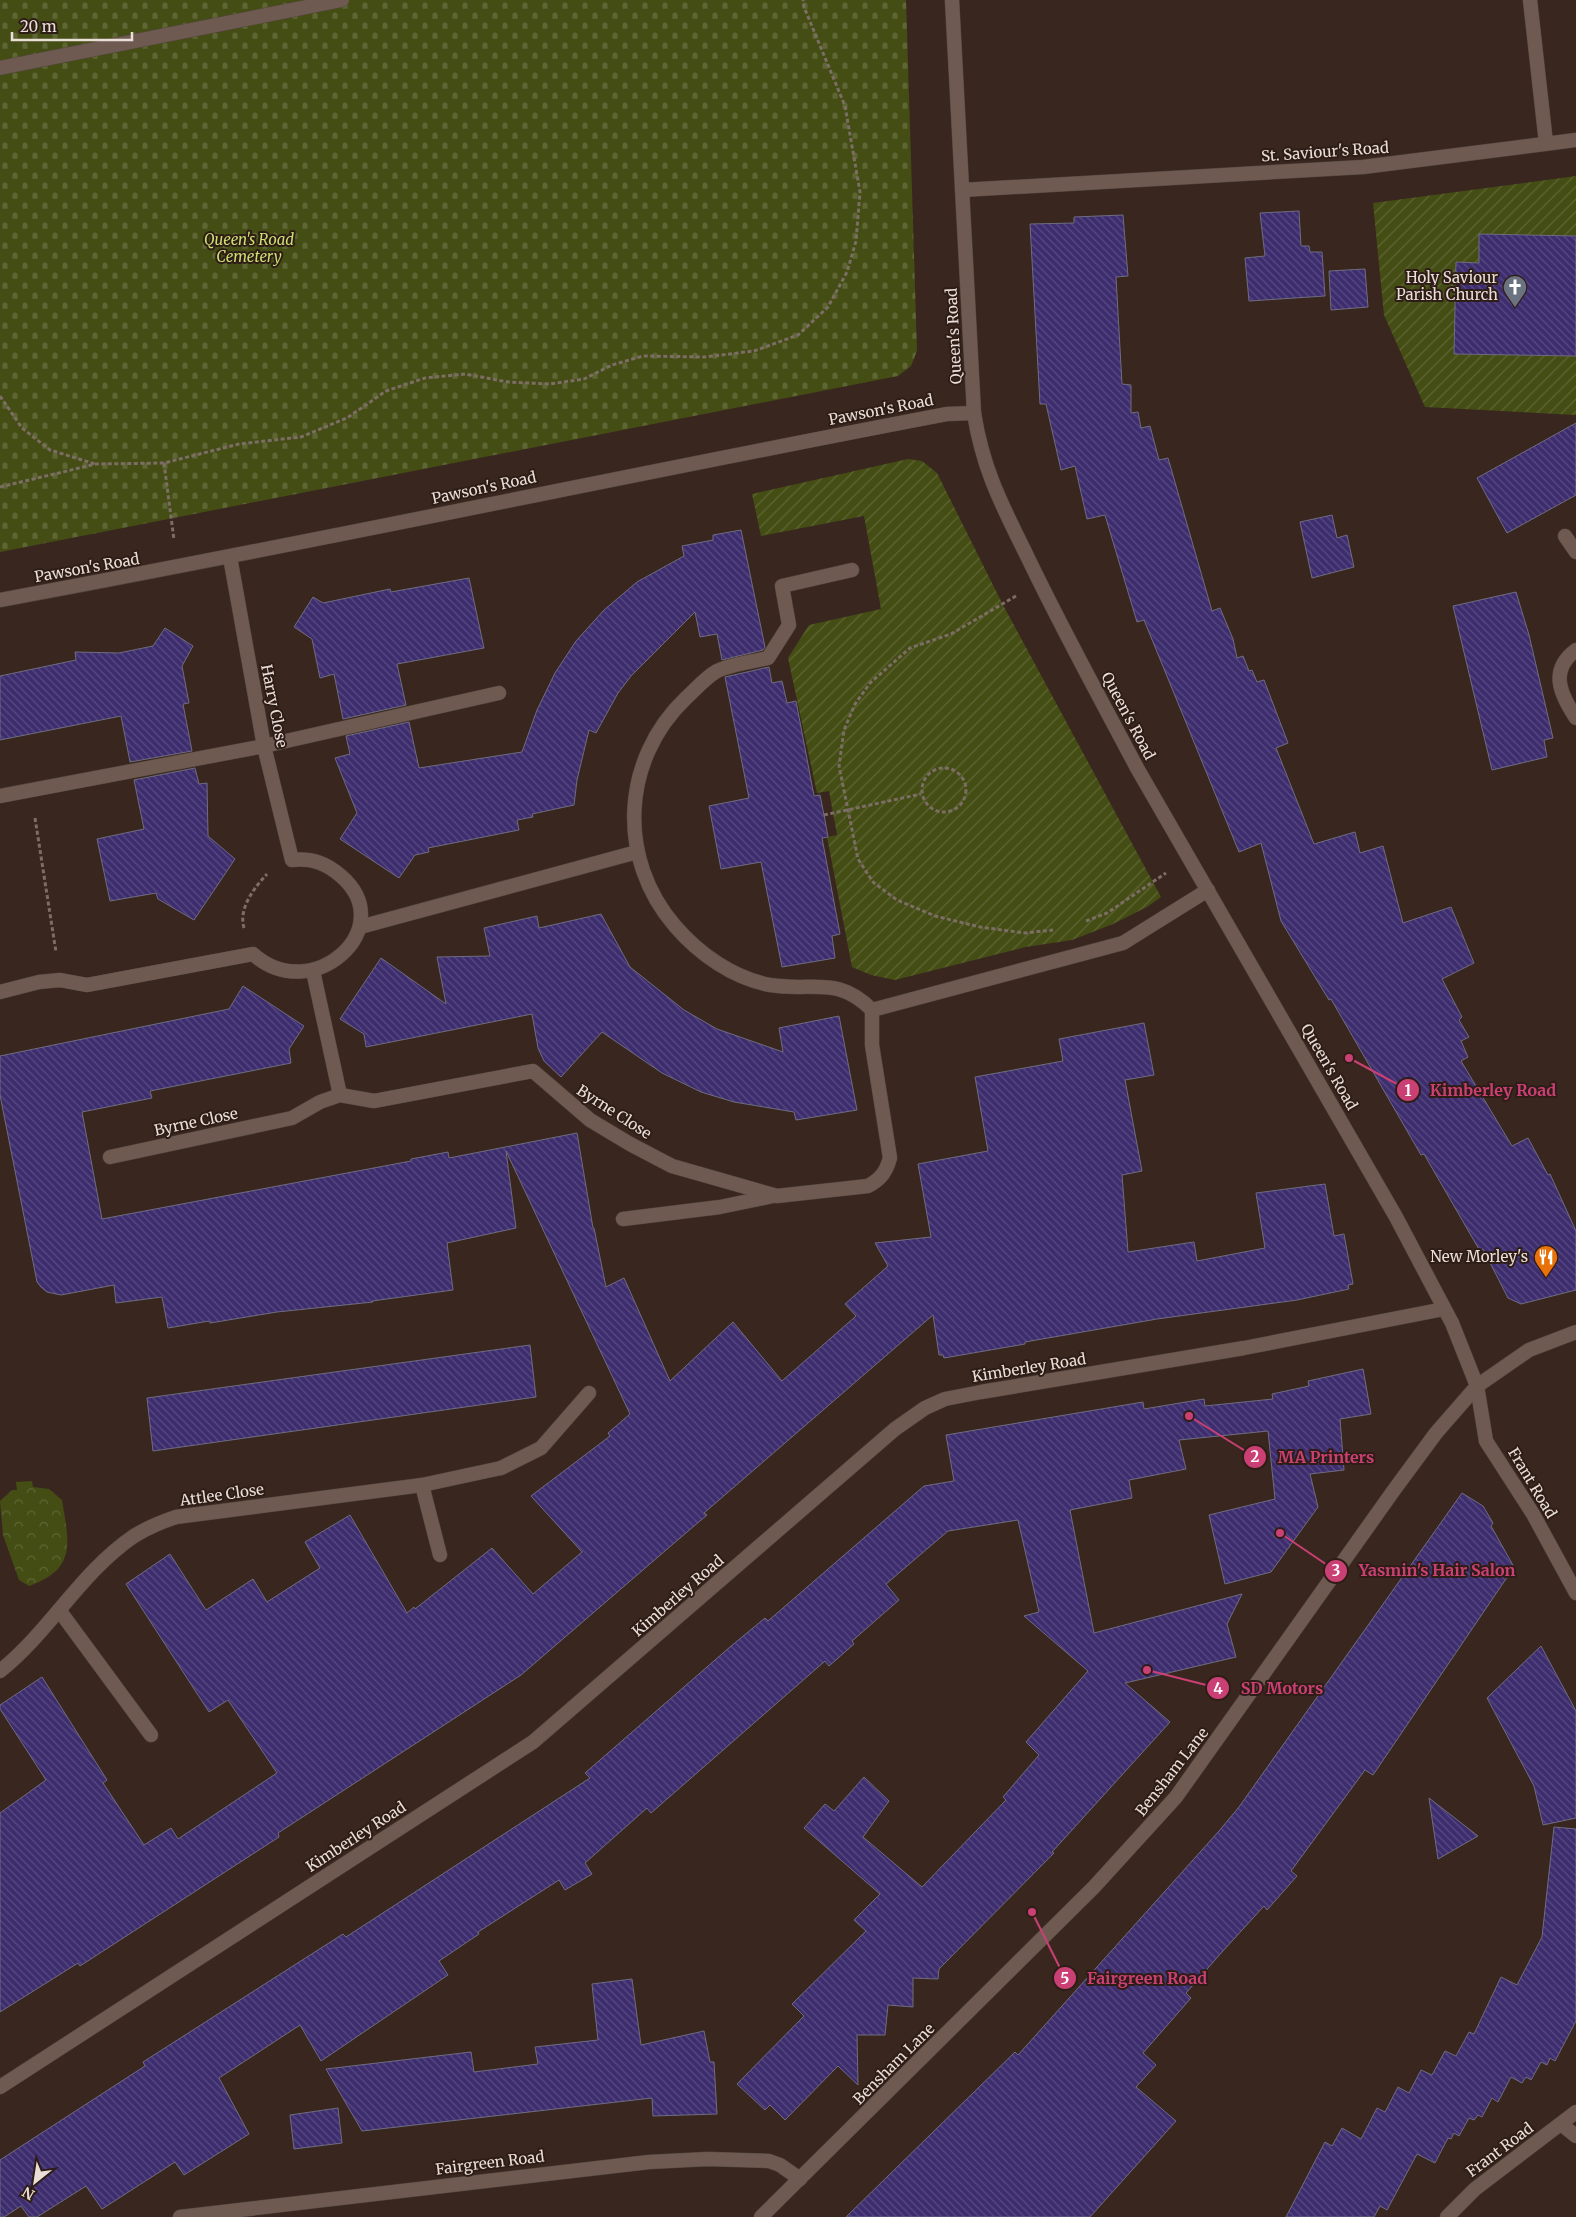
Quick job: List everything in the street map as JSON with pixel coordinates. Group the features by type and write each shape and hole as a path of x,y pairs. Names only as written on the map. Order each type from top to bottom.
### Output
{"street":[{"path":"0,68 342,0"},
{"name":"Queen's Road","path":"952,0 974,413 978,442 994,488 1039,582 1133,760 1396,1217 1444,1309 1477,1386"},
{"path":"1530,0 1546,143"},
{"name":"St. Saviour's Road","path":"962,190 1363,168 1576,140"},
{"name":"Pawson's Road","path":"0,600 177,568 704,460 947,414 974,413"},
{"path":"1565,536 1576,552"},
{"name":"Harry Close","path":"230,557 264,746 292,860"},
{"path":"852,570 782,586 789,625 768,658 716,671 677,706 657,736 640,775 635,797 633,828 642,871 656,900 675,926 697,948 744,978 769,985 795,988 825,986 841,989 859,997 872,1010 1123,943 1208,890"},
{"path":"1576,650 1561,665 1559,675 1567,704 1576,718"},
{"path":"0,796 264,746 499,694"},
{"path":"360,927 637,852"},
{"path":"0,992 38,982 60,980 87,985 253,954 263,963 276,969 294,973 313,971 341,955 352,943 360,927 360,906 353,887 324,863 306,859 292,860"},
{"path":"313,971 340,1094"},
{"name":"Byrne Close","path":"110,1156 292,1118 320,1102 340,1094 374,1101 533,1071 590,1120 672,1166 776,1196 868,1186 879,1180 886,1172 890,1158 872,1045 872,1010"},
{"path":"623,1219 720,1207 776,1196"},
{"name":"Kimberley Road","path":"0,2087 533,1742 895,1429 925,1408 945,1399 981,1392 1244,1348 1444,1309"},
{"name":"Bensham Lane","path":"761,2217 1094,1887 1176,1797 1436,1433 1477,1386 1529,1350 1576,1332"},
{"name":"Frant Road","path":"1477,1386 1486,1441 1533,1514 1576,1593"},
{"name":"Attlee Close","path":"0,1671 20,1655 111,1554 134,1536 154,1525 176,1517 422,1485 501,1468 541,1448 589,1394"},
{"path":"422,1485 440,1555"},
{"path":"59,1610 151,1735"},
{"name":"Frant Road","path":"1447,2217 1475,2189 1576,2112"},
{"path":"1561,2124 1576,2136"},
{"name":"Fairgreen Road","path":"180,2217 649,2162 708,2159 769,2161 800,2179"}],"path":[{"path":"0,487 96,464 164,463 238,444 301,437 347,418 386,391 425,378 465,374 508,382 550,384 584,379 612,365 643,356 705,357 754,351 798,335 828,307 847,272 856,241 860,192 845,106 804,7 803,0"},
{"path":"0,396 22,428 50,450 96,464"},
{"path":"164,463 177,568"},
{"path":"1039,582 950,634 910,648 870,683 855,704 844,730 839,766 858,859 873,882 897,900 935,916 980,927 1025,933 1058,930"},
{"path":"943,767 962,775 967,789 962,804 950,812 935,811 926,805 922,794 924,779 931,771 943,767"},
{"path":"31,790 60,980"},
{"path":"824,815 922,794"},
{"path":"1083,922 1107,913 1188,856"},
{"path":"253,954 242,924 246,904 257,885 272,870 292,860"}],"green space":[{"name":"Queen's Road Cemetery","path":"0,0 906,0 917,351 911,366 898,376 0,552"},
{"path":"1576,176 1576,236 1480,234 1479,263 1456,262 1454,354 1576,356 1576,415 1425,407 1384,315 1373,203"},
{"path":"908,459 922,461 937,473 1003,605 1161,897 1147,907 1113,924 1072,940 1026,947 895,980 871,975 852,967 827,837 837,835 829,791 817,793 788,658 809,625 881,609 864,516 761,536 752,494"},
{"path":"32,1481 33,1487 49,1489 62,1500 67,1529 67,1542 66,1553 62,1563 44,1579 29,1586 19,1580 3,1535 0,1501 12,1490 17,1490 16,1482"}],"building":[{"path":"1299,211 1301,246 1309,246 1310,252 1322,252 1325,296 1249,301 1245,258 1265,256 1260,213"},
{"path":"1123,215 1128,276 1116,277 1122,384 1131,385 1131,413 1138,412 1141,428 1150,426 1159,460 1168,458 1212,611 1220,608 1233,639 1237,658 1243,656 1249,671 1252,670 1257,682 1264,680 1288,743 1276,748 1314,844 1355,832 1360,853 1383,846 1403,923 1451,907 1474,963 1442,979 1462,1017 1459,1020 1469,1037 1461,1041 1468,1057 1461,1061 1512,1146 1528,1138 1548,1175 1550,1174 1576,1231 1576,1290 1521,1304 1508,1298 1483,1249 1480,1251 1424,1154 1421,1155 1331,999 1329,1000 1281,921 1261,843 1239,852 1144,620 1137,622 1105,515 1087,519 1075,466 1061,470 1046,404 1040,404 1030,224 1074,223 1074,217"},
{"name":"Holy Saviour Parish Church","path":"1479,234 1576,236 1576,356 1454,354 1456,262 1479,263"},
{"path":"1365,269 1368,307 1331,310 1329,271"},
{"path":"1576,423 1576,495 1507,533 1477,478"},
{"path":"1332,515 1337,538 1347,535 1354,567 1312,578 1300,522"},
{"path":"741,530 765,647 763,650 722,660 717,634 700,637 695,612 631,676 618,693 596,733 589,730 577,780 574,805 532,814 533,817 517,820 519,830 428,848 429,852 415,855 399,878 340,839 357,813 335,758 350,754 346,736 409,722 419,768 522,752 537,710 555,673 576,641 604,610 637,582 684,556 682,546 713,540 713,535"},
{"path":"469,578 484,648 397,664 406,705 343,719 334,674 320,678 312,639 294,627 313,597 323,603 390,589 391,592"},
{"path":"1516,592 1529,635 1553,738 1544,740 1547,757 1492,770 1453,606"},
{"path":"165,628 193,646 182,666 189,703 183,704 192,751 130,762 121,716 0,740 0,676 76,660 75,652 119,653 153,646"},
{"path":"769,667 772,683 782,681 787,703 796,701 814,796 820,795 824,815 828,837 822,838 840,934 832,936 835,958 782,967 761,862 721,869 709,806 749,798 725,677"},
{"path":"195,768 199,784 207,783 208,836 235,859 194,920 158,899 156,893 110,901 97,839 144,829 134,780"},
{"path":"601,914 630,967 684,1010 717,1029 783,1052 779,1028 839,1016 857,1110 796,1120 794,1112 734,1102 701,1092 662,1073 602,1032 561,1077 544,1061 538,1048 532,1014 366,1047 364,1034 340,1019 381,958 446,1004 437,957 490,956 484,928 537,916 539,928"},
{"path":"243,986 304,1026 289,1049 291,1063 150,1091 152,1098 82,1112 102,1219 411,1161 411,1159 448,1152 449,1158 577,1133 593,1228 606,1287 624,1278 670,1381 733,1322 782,1381 856,1316 845,1304 888,1266 875,1243 931,1237 918,1164 988,1151 975,1077 1063,1061 1059,1039 1144,1023 1154,1075 1125,1080 1142,1171 1122,1175 1128,1252 1194,1242 1197,1261 1265,1248 1256,1193 1325,1184 1334,1236 1344,1234 1353,1284 1348,1285 1349,1289 1297,1300 1157,1319 944,1358 943,1355 939,1355 933,1315 704,1513 707,1515 521,1675 278,1833 279,1837 80,1966 78,1963 0,2012 0,1813 46,1780 0,1709 0,1705 42,1677 107,1780 103,1783 144,1845 171,1828 178,1839 277,1773 228,1700 209,1712 126,1584 170,1554 206,1610 253,1579 267,1602 320,1568 305,1542 350,1515 407,1613 414,1607 415,1609 492,1548 533,1594 582,1552 531,1496 610,1436 608,1433 630,1414 506,1151 516,1228 447,1243 453,1290 373,1302 277,1312 210,1323 209,1321 168,1328 162,1297 116,1303 114,1285 61,1295 47,1292 41,1287 37,1282 0,1095 0,1056 229,1009"},
{"path":"530,1345 536,1397 153,1451 147,1398"},
{"path":"1363,1369 1371,1414 1340,1419 1344,1470 1310,1474 1318,1507 1271,1572 1225,1584 1209,1515 1275,1499 1268,1431 1179,1440 1186,1469 1129,1480 1132,1498 1070,1510 1094,1633 1242,1594 1227,1624 1236,1657 1125,1683 1170,1722 1052,1852 1054,1853 939,1969 938,1979 913,1978 913,2007 888,2005 885,2035 857,2035 858,2085 838,2066 785,2120 770,2105 765,2110 737,2084 804,2016 792,2004 866,1931 854,1920 880,1894 804,1828 825,1804 834,1811 864,1777 889,1801 863,1837 922,1887 1006,1800 1003,1797 1039,1755 1026,1742 1088,1671 1024,1616 1039,1612 1018,1520 948,1531 886,1584 899,1600 852,1641 854,1644 829,1666 825,1661 651,1813 647,1808 585,1863 592,1874 565,1890 559,1880 478,1932 479,1934 439,1961 448,1975 321,2061 300,2025 219,2078 249,2134 184,2175 175,2162 102,2209 86,2186 37,2217 29,2217 21,2206 4,2217 0,2217 0,2160 145,2066 143,2062 343,1934 346,1937 590,1778 585,1773 730,1647 765,1618 768,1621 924,1486 954,1481 946,1435 1143,1402 1144,1409 1204,1399 1205,1406 1273,1399 1272,1394 1309,1386 1308,1381"},
{"path":"1462,1493 1483,1506 1493,1523 1491,1526 1514,1567 1373,1775 1365,1770 1291,1871 1297,1876 1267,1910 1264,1906 1186,1993 1191,1998 1143,2053 1156,2065 1136,2087 1176,2121 1090,2217 846,2217 1015,2052 1018,2055 1219,1831 1239,1807"},
{"path":"1541,1646 1576,1711 1576,1818 1543,1825 1534,1786 1487,1698"},
{"path":"1429,1798 1478,1836 1438,1859"},
{"path":"1554,1827 1576,1829 1576,2021 1555,2061 1550,2058 1547,2065 1541,2062 1531,2080 1526,2077 1522,2083 1511,2077 1498,2102 1492,2098 1482,2117 1478,2115 1474,2120 1469,2118 1459,2136 1454,2133 1451,2139 1448,2138 1435,2163 1417,2154 1387,2210 1380,2206 1374,2217 1286,2217 1325,2142 1332,2146 1342,2128 1361,2139 1377,2108 1385,2112 1398,2087 1409,2093 1421,2070 1432,2075 1445,2051 1456,2056 1469,2032 1474,2034 1501,1977 1517,1985 1542,1937"},
{"path":"632,1979 641,2045 704,2031 710,2062 714,2062 717,2114 653,2116 652,2098 362,2131 326,2069 471,2052 474,2072 538,2064 535,2047 598,2040 592,1984"},
{"path":"338,2108 342,2143 294,2149 290,2115"}],"place":[{"name":"Holy Saviour Parish Church","path":"1515,308"},
{"name":"Kimberley Road","path":"1349,1058"},
{"name":"New Morley's","path":"1546,1278"},
{"name":"MA Printers","path":"1189,1416"},
{"name":"Yasmin's Hair Salon","path":"1280,1533"},
{"name":"SD Motors","path":"1147,1670"},
{"name":"Fairgreen Road","path":"1032,1912"}]}
